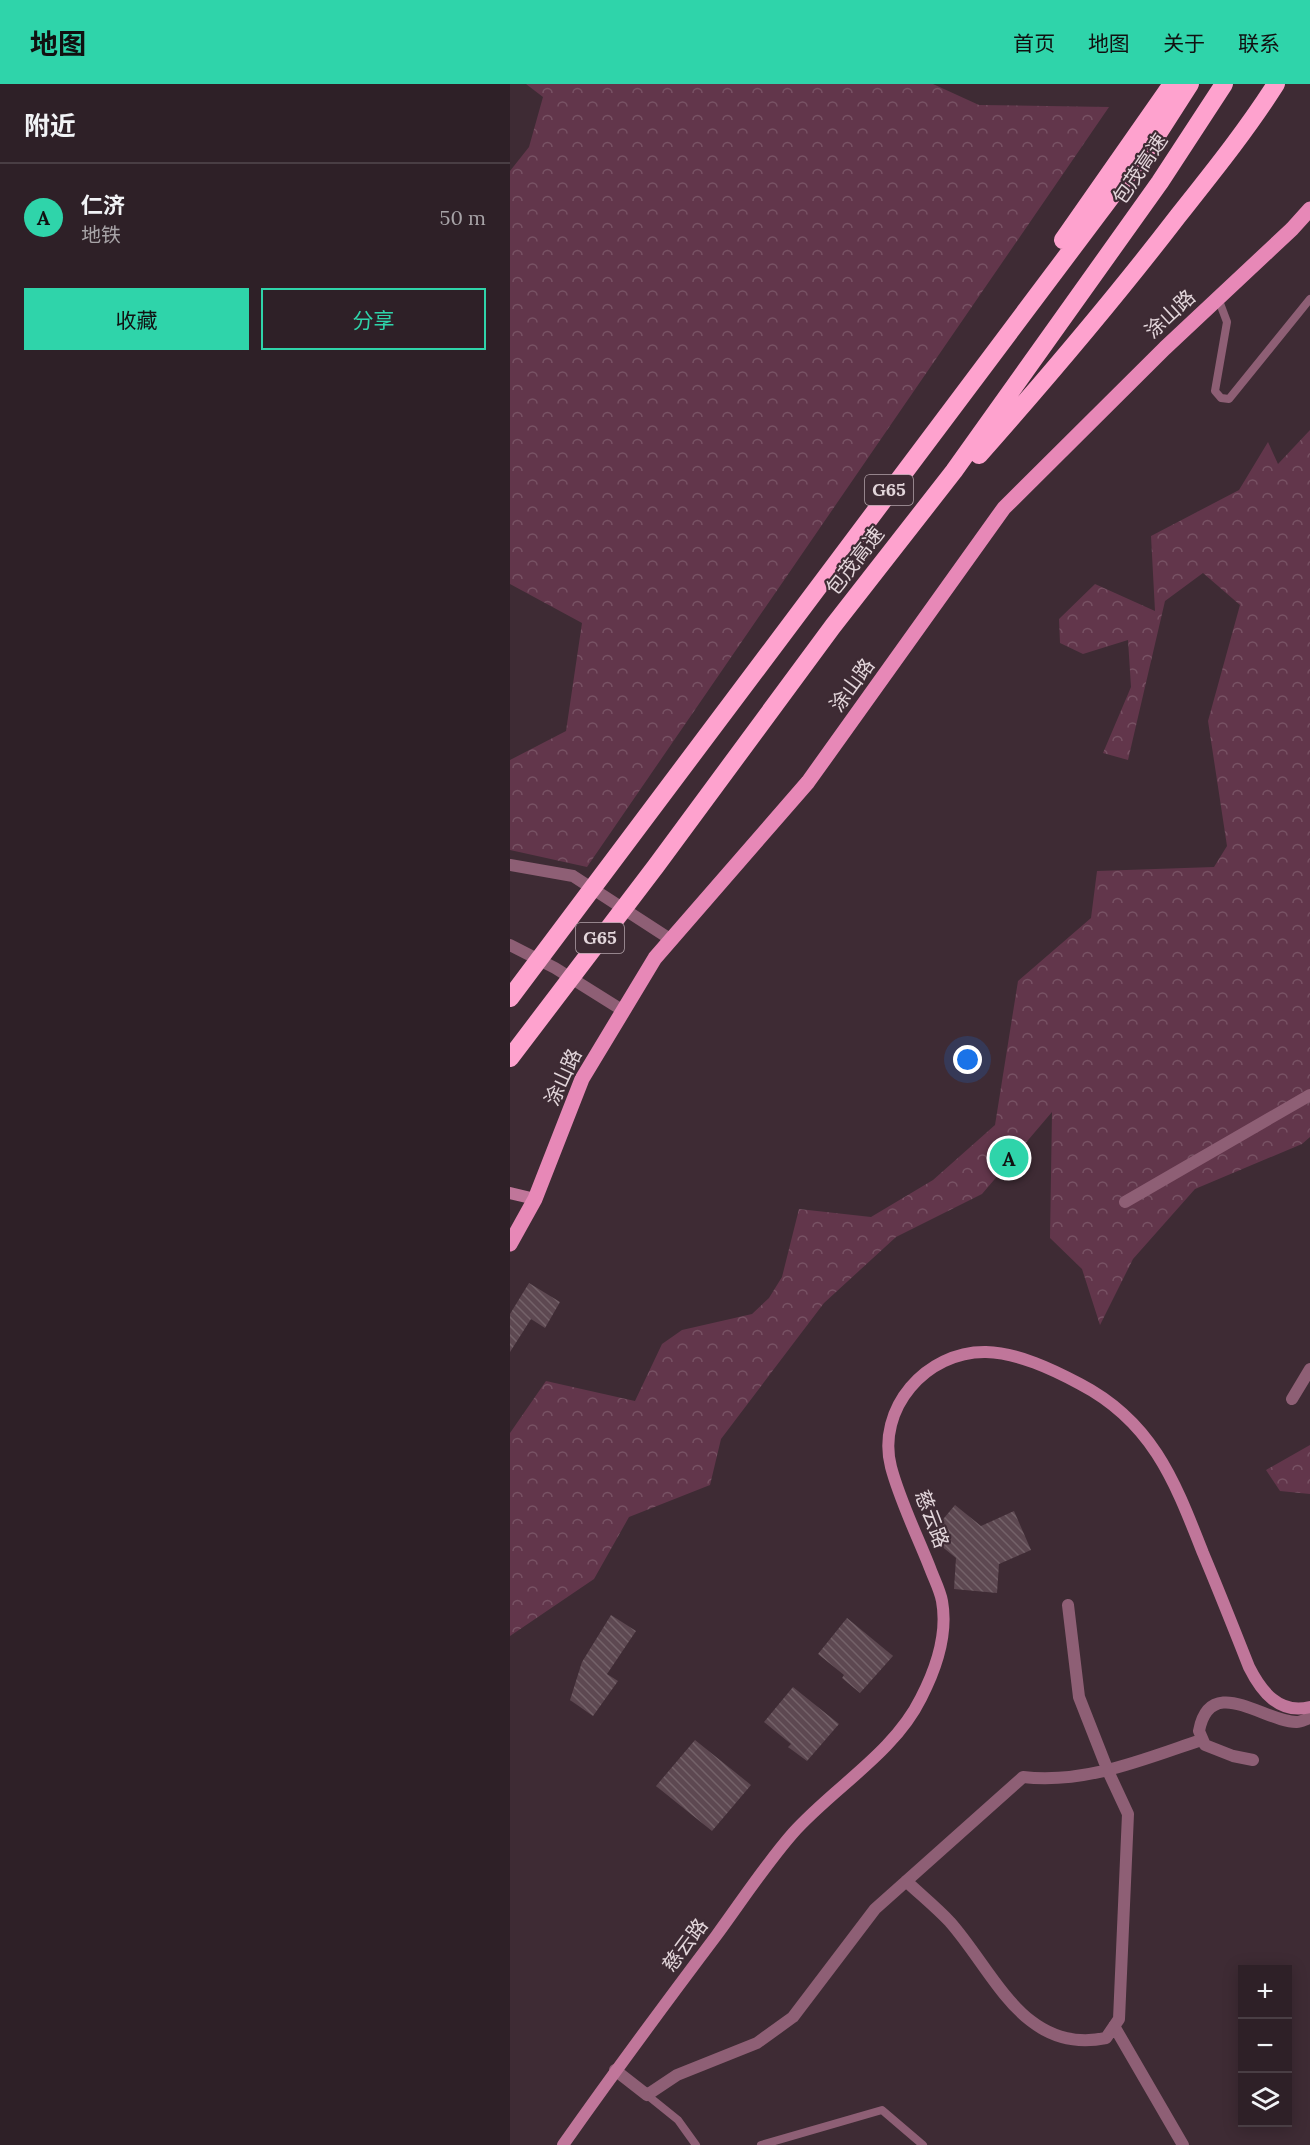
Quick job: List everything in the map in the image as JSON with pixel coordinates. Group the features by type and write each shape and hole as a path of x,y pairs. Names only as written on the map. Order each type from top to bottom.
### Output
{"highway":[{"path":"873,511 1172,84"},
{"name":"包茂高速","path":"513,994 873,511 1156,137 1190,84"},
{"name":"包茂高速","path":"510,1058 544,1010 656,866 833,626 961,462 1160,182 1224,84"},
{"path":"874,573 1049,375 1235,144 1276,84"}],"main road":[{"name":"涂山路","path":"510,1244 536,1199 582,1079 655,958 808,782 1004,508 1074,436 1292,230 1310,209"}],"street":[{"path":"510,866 573,876 670,939"},
{"path":"510,945 555,968 622,1010"},
{"path":"1125,1202 1310,1095"},
{"path":"510,1193 536,1199"},
{"name":"慈云路","path":"563,2145 615,2070 793,1833 891,1739 920,1701 936,1663 944,1631 942,1599 891,1468 888,1443 891,1418 904,1395 923,1373 949,1359 985,1352 1019,1358 1084,1386 1111,1403 1155,1448 1173,1478 1261,1690 1279,1704 1300,1710 1310,1707"},
{"path":"1292,1399 1310,1369"},
{"path":"906,1881 950,1922 1017,2011 1050,2035 1090,2042 1106,2038 1119,2019 1128,1814 1108,1772 1079,1697 1068,1605"},
{"path":"1253,1760 1233,1756 1205,1745 1200,1740 1199,1731 1205,1713 1215,1705 1229,1702 1297,1722 1310,1718"},
{"path":"615,2070 646,2095 677,2075 757,2043 793,2017 875,1909 1023,1777 1051,1780 1108,1772 1200,1740"},
{"path":"1114,2026 1183,2145"}],"lane":[{"path":"1218,298 1227,322 1215,391 1221,398 1229,399 1310,299"},
{"path":"646,2095 678,2120 696,2145"},
{"path":"761,2145 882,2110 923,2145"}],"green space":[{"path":"526,84 933,84 979,105 1109,107 587,867 510,850 510,760 566,731 582,623 510,584 510,171 529,147 543,97"},
{"path":"1310,430 1310,1137 1302,1144 1195,1189 1133,1259 1100,1325 1082,1269 1050,1238 1052,1112 982,1194 896,1237 824,1303 721,1439 710,1485 629,1517 594,1579 510,1636 510,1433 546,1381 635,1401 662,1344 682,1330 752,1314 769,1298 782,1277 799,1209 871,1217 933,1180 995,1125 1018,981 1091,918 1097,871 1214,867 1227,846 1208,721 1240,605 1203,573 1165,601 1128,760 1103,753 1131,687 1128,640 1083,654 1060,643 1059,619 1095,584 1155,611 1151,536 1239,490 1268,442 1278,464"},
{"path":"1310,1445 1310,1494 1280,1491 1266,1470"}],"building":[{"path":"529,1283 560,1302 545,1328 531,1319 510,1352 510,1314"},
{"path":"955,1505 981,1526 1014,1511 1031,1550 999,1564 997,1593 954,1589 956,1558 929,1536"},
{"path":"611,1615 636,1631 607,1674 618,1681 593,1716 570,1700 582,1662"},
{"path":"847,1618 893,1656 860,1693 842,1678 844,1675 818,1654"},
{"path":"793,1687 839,1724 807,1761 788,1747 791,1744 764,1722"},
{"path":"695,1740 751,1785 712,1831 656,1786"}],"place":[{"name":"仁济","path":"1009,1158"}]}
